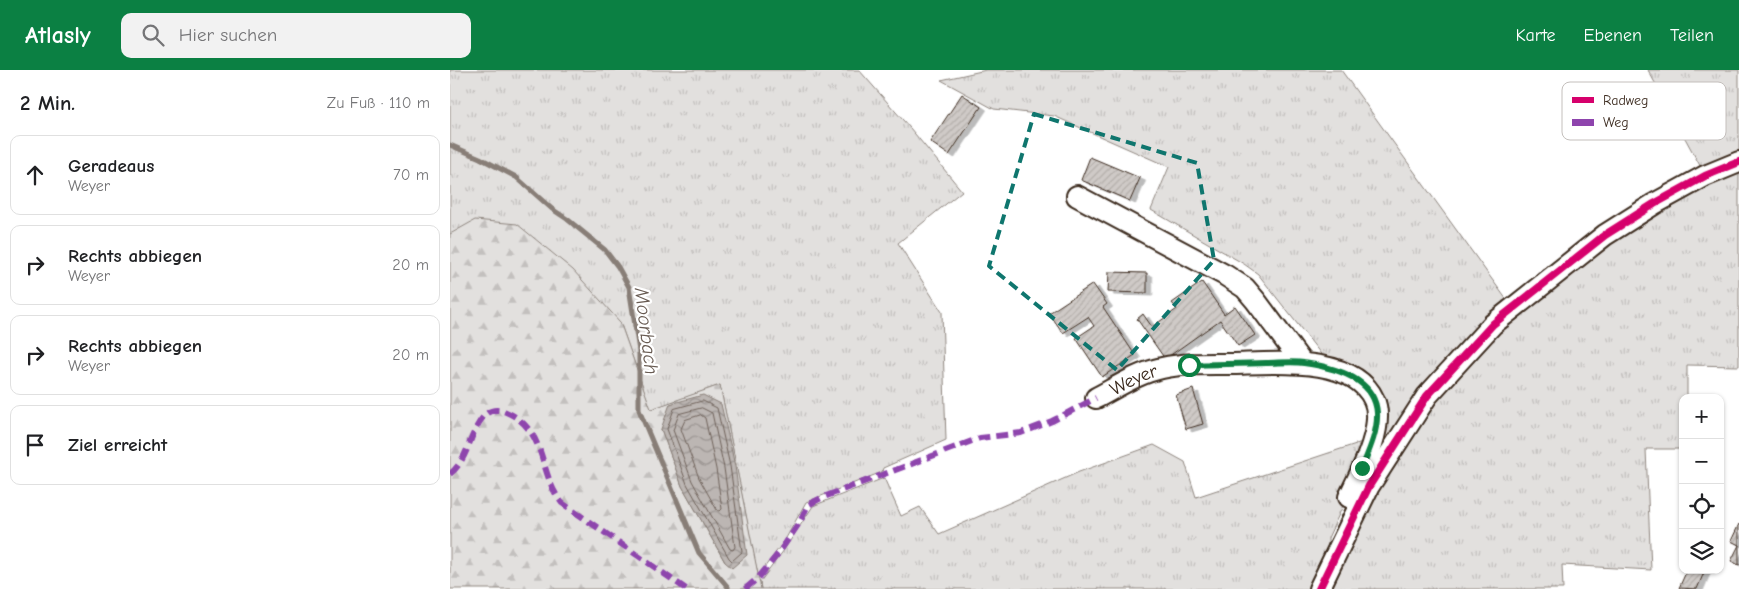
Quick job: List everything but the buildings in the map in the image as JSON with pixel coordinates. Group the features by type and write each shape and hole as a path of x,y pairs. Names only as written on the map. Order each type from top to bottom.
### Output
{"street":[{"path":"1319,589 1369,486 1427,396 1493,324 1605,235 1654,204 1705,176 1739,162"},
{"path":"1077,196 1225,275 1245,288 1302,363"},
{"name":"Weyer","path":"1096,398 1144,374 1162,368 1189,365 1302,363 1340,372 1356,380 1374,400 1377,413 1373,439 1362,468 1329,539 1330,568"}],"highlighted area":[{"path":"1034,114 1197,163 1214,260 1117,370 989,266"}],"green space":[{"path":"450,70 859,70 962,191 898,243 942,312 946,440 883,468 882,472 806,502 785,540 758,576 720,385 651,410 620,322 450,234"},
{"path":"986,70 1341,70 1509,303 1425,395 1331,547 1331,539 1364,468 1379,413 1328,363 1258,274 1151,210 1169,167 1054,116 994,109 941,80"},
{"path":"1648,70 1739,70 1739,159 1704,173 1686,140 1726,140 1726,82 1655,82"},
{"path":"1739,165 1739,366 1687,365 1687,394 1679,394 1679,449 1646,449 1651,570 1562,565 1563,589 1329,589 1329,577 1428,398 1497,326 1607,236"},
{"path":"475,220 517,224 573,270 620,322 651,409 720,385 761,589 450,589 450,234","holes":["661,429 725,562 682,486"]},
{"path":"1371,439 1361,467 1328,538 1328,553 1317,589 761,589 760,582 813,506 884,478 901,516 920,507 939,534 1079,472 1154,445 1185,462 1196,497"}],"water":[{"path":"703,395 721,404 735,466 747,555 732,568 725,562 682,486 661,429 670,404"}],"waterway":[{"name":"Moorbach","path":"450,145 516,177 552,209 605,250 618,267 629,287 639,351 639,410 699,553 728,587"}],"marked path":[{"path":"745,589 759,577 778,554 800,522 808,505 821,498 980,438 1021,433 1052,421 1096,398"},
{"path":"450,474 461,461 475,429 485,415 495,410 506,412 519,420 536,441 554,492 562,503 686,589"}],"cycle path":[{"path":"1319,589 1369,486 1427,396 1493,324 1605,235 1654,204 1705,176 1739,162"}],"route":[{"path":"1189,365 1302,363 1340,372 1361,383 1374,400 1377,413 1373,439 1362,468"}]}
